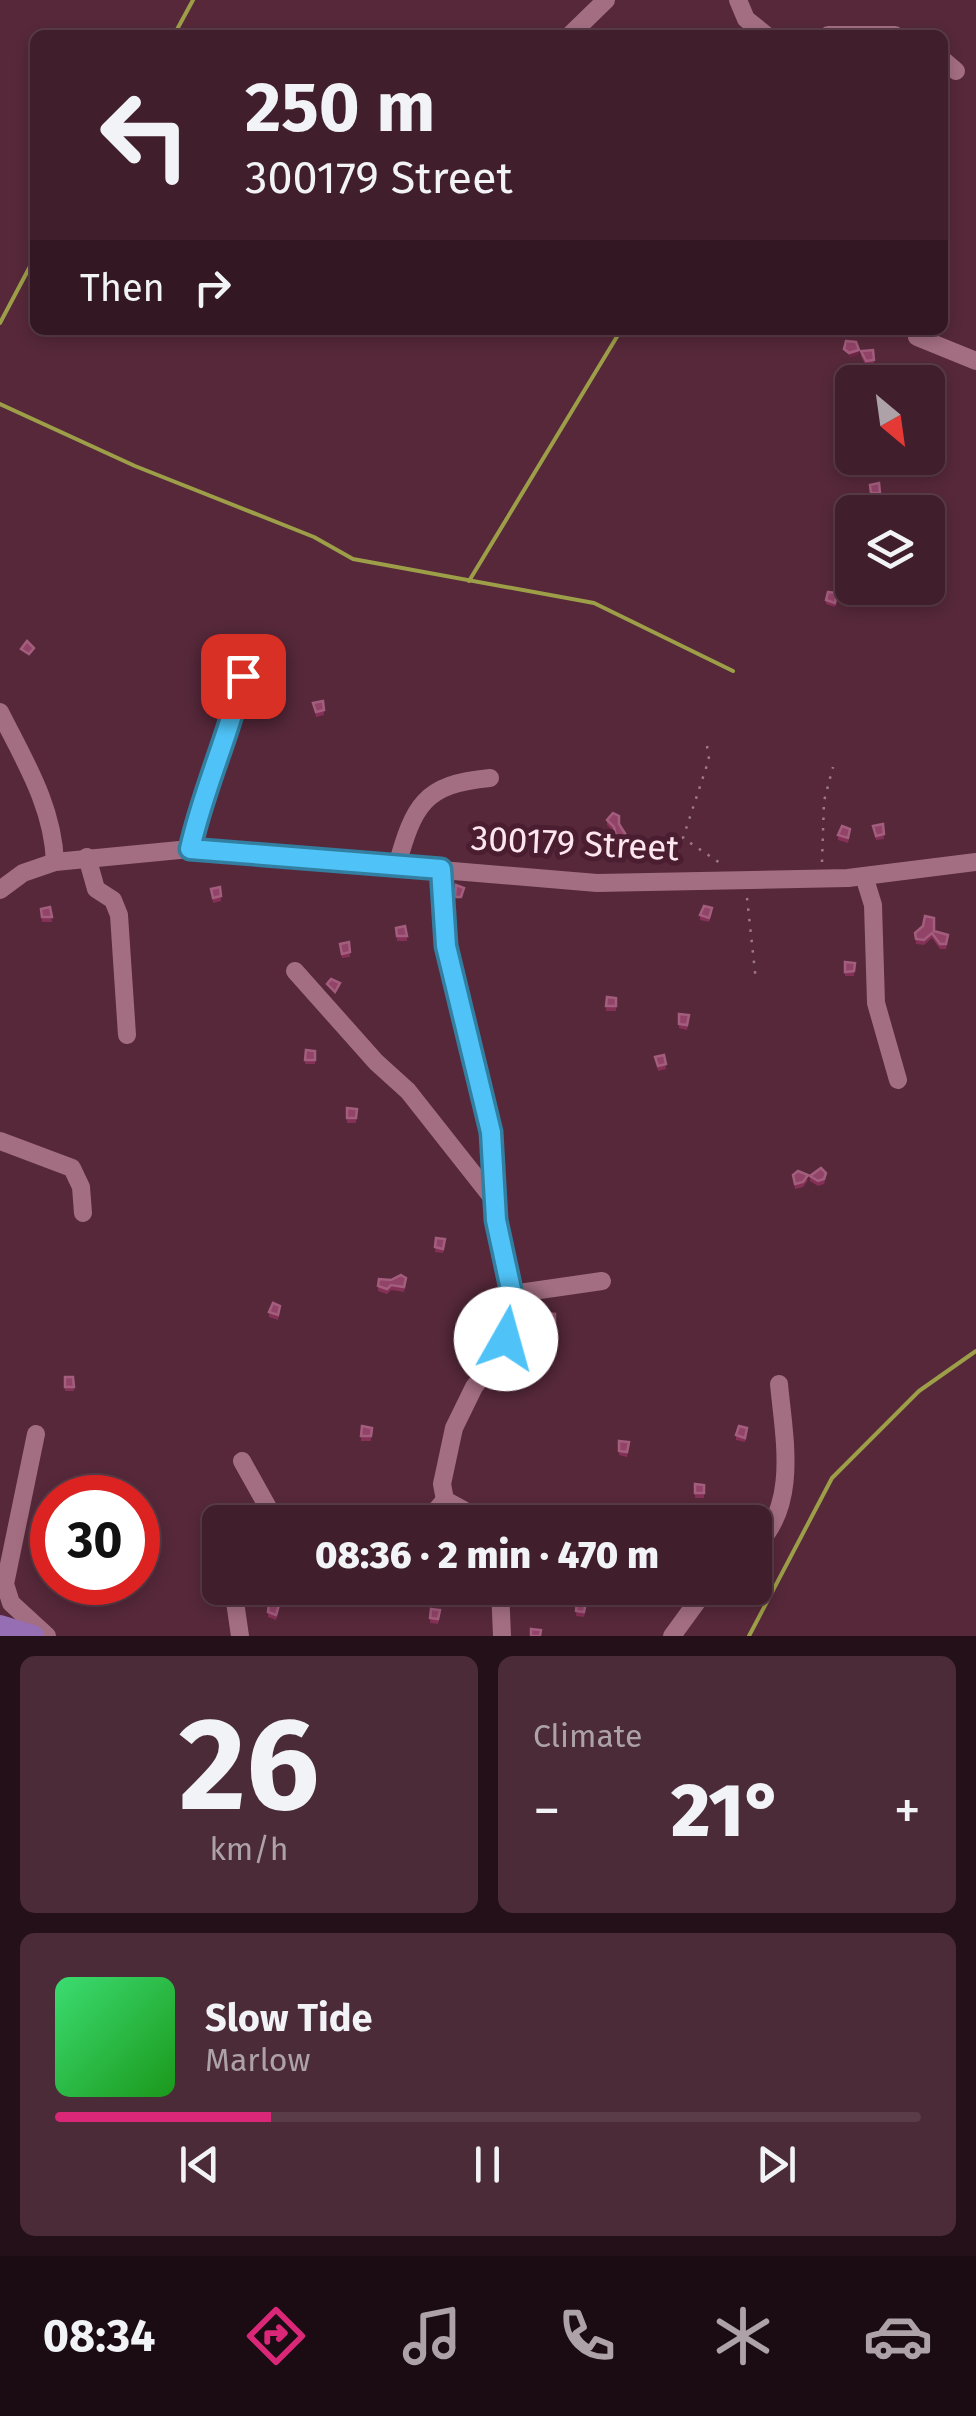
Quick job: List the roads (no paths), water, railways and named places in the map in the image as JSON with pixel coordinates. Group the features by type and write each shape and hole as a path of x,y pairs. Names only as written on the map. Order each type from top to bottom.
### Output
{"main road":[{"path":"0,1626 33,1636"}],"street":[{"path":"575,30 606,0"},
{"path":"738,0 746,19 760,30"},
{"path":"916,337 976,361"},
{"path":"190,849 200,806 243,676"},
{"path":"0,712 39,789 54,832 55,862"},
{"path":"398,865 416,809 454,784 490,778"},
{"name":"300179 Street","path":"0,890 24,874 55,862 190,849 597,882 823,879 976,862"},
{"path":"87,858 96,889 113,900 120,914 127,1035"},
{"path":"441,869 446,946 491,1132 494,1200 512,1294 509,1324 500,1353 474,1387 454,1428 442,1484 445,1500"},
{"path":"864,876 873,905 876,1003 898,1080"},
{"path":"294,972 376,1062 408,1091 494,1200"},
{"path":"0,1141 72,1168 80,1187 83,1213"},
{"path":"512,1294 602,1281"},
{"path":"772,1527 782,1496 786,1456 779,1384"},
{"path":"36,1434 5,1584 11,1602 47,1636"},
{"path":"242,1461 267,1505"},
{"path":"441,1505 445,1500"},
{"path":"445,1500 454,1505"},
{"path":"235,1605 240,1636"},
{"path":"501,1605 502,1636"},
{"path":"672,1636 695,1605"}],"waterway":[{"path":"177,30 193,0"},
{"path":"0,323 30,266"},
{"path":"469,581 618,335"},
{"path":"0,404 135,466 314,537 353,559 594,603 733,671"},
{"path":"749,1636 832,1478 919,1391 976,1351"}]}
